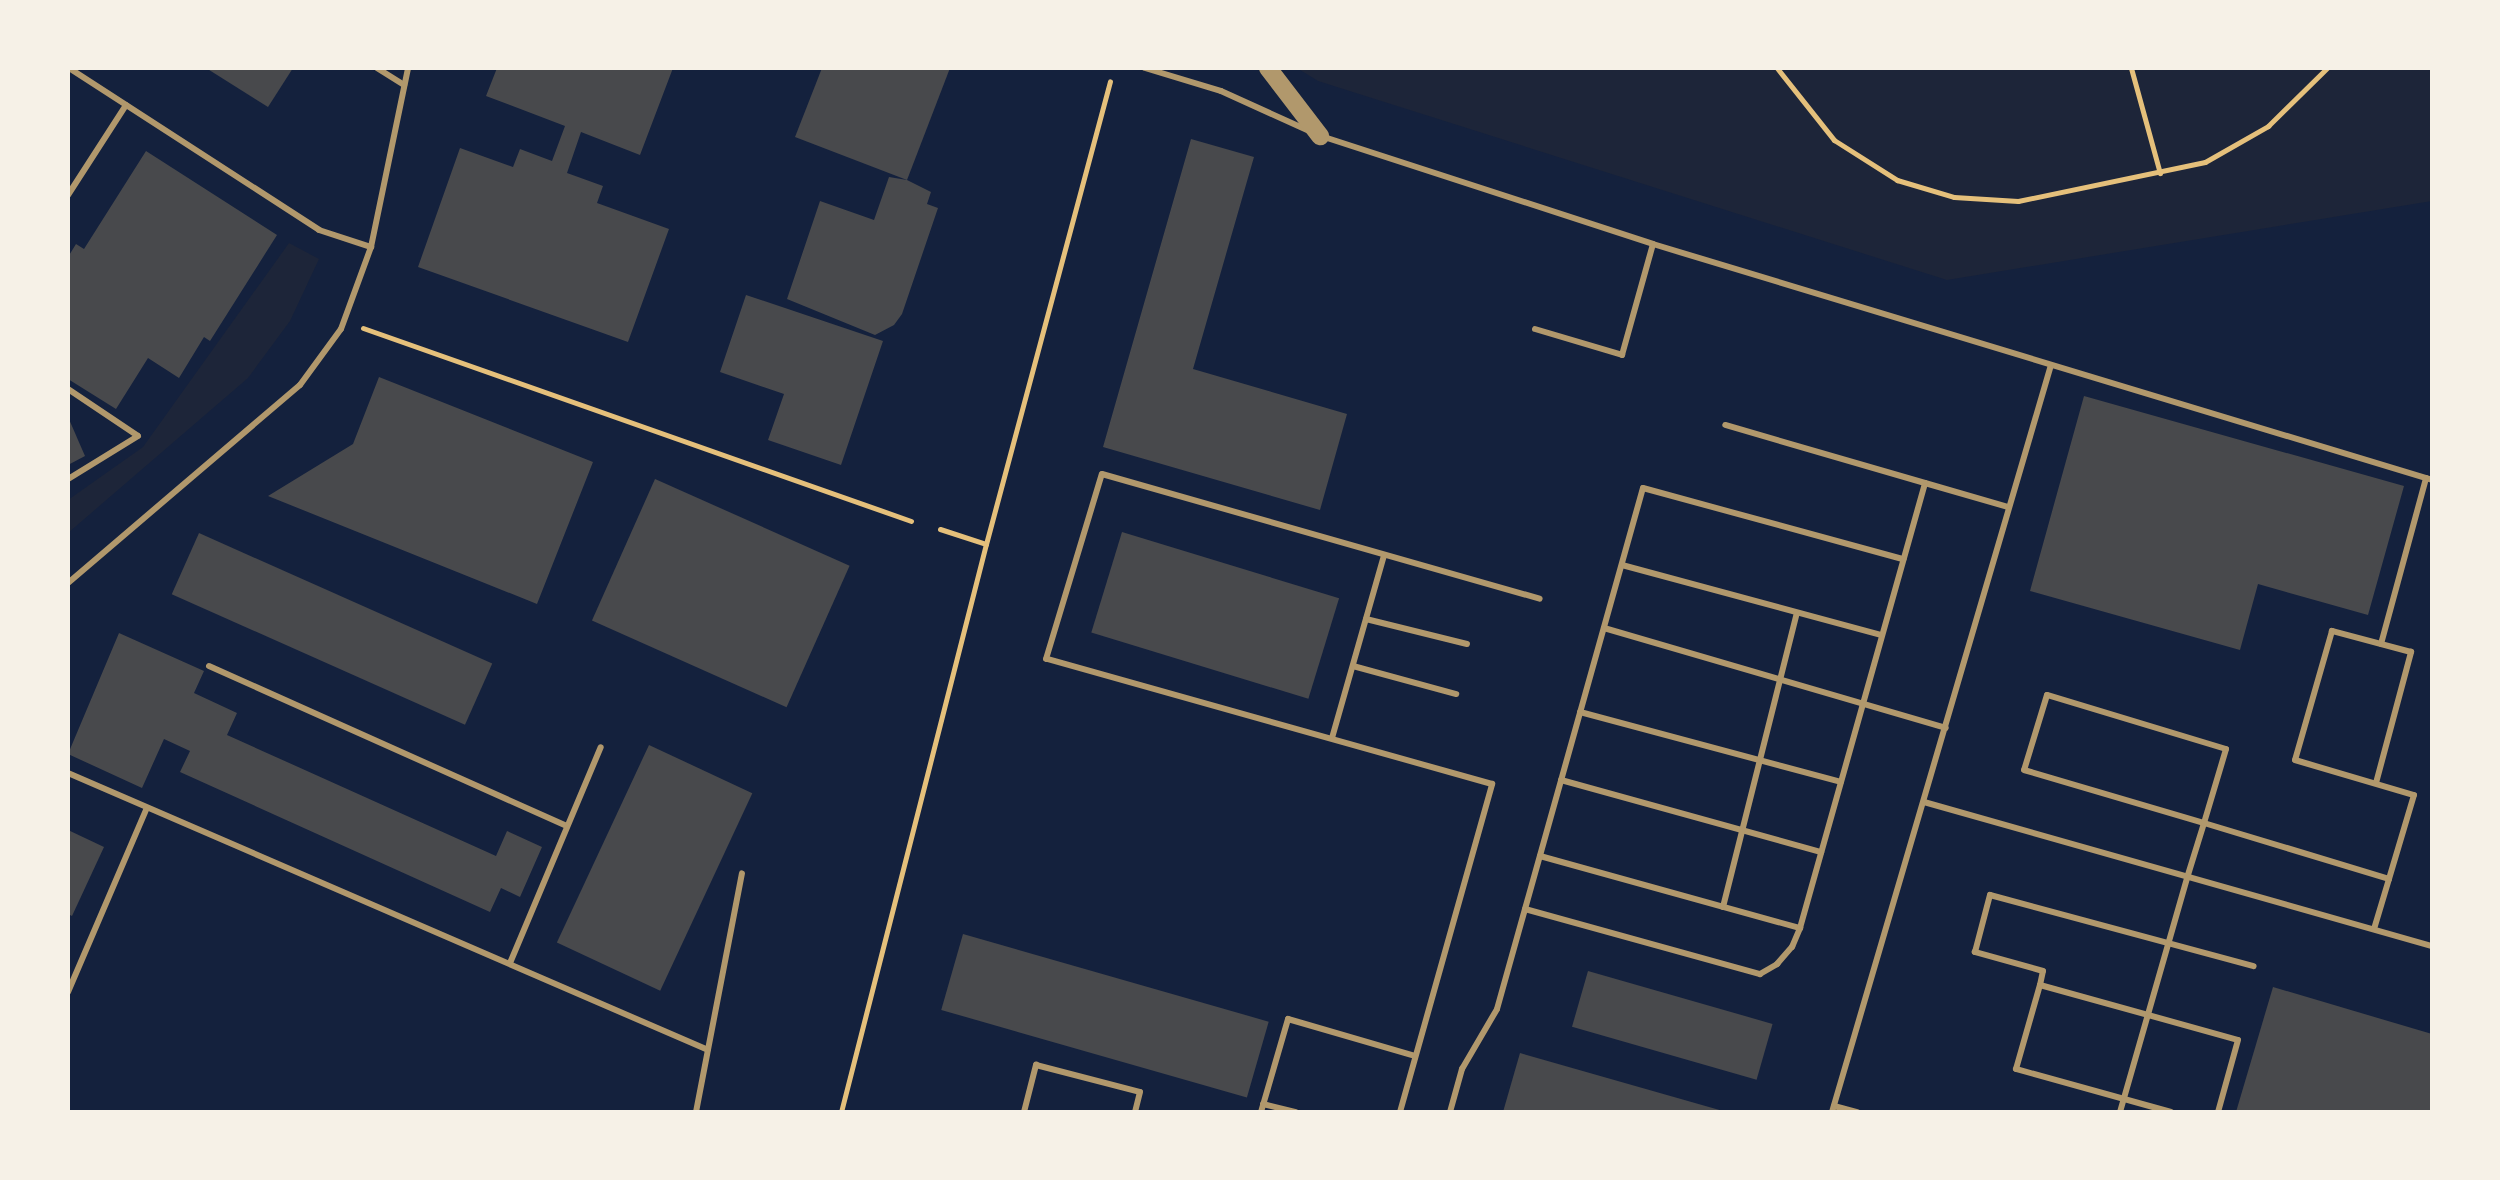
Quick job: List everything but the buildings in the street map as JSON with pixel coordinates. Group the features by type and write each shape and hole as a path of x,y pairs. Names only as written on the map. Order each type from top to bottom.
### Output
{"street":[{"path":"1268,68 1320,136"}],"lane":[{"path":"69,68 319,230 370,247"},
{"path":"377,68 404,85"},
{"path":"68,584 300,384 341,329 370,247 408,68"},
{"path":"1145,68 1221,91 1320,136 1652,244 2429,479 2381,644"},
{"path":"68,194 126,105"},
{"path":"1535,329 1622,355 1652,244"},
{"path":"1857,1112 1833,1109 2052,366"},
{"path":"68,389 138,436 68,479"},
{"path":"1725,425 2008,507"},
{"path":"1400,1112 1492,784 1046,659 1102,474 1540,599"},
{"path":"1525,908 1760,974 1777,964 1792,947 1800,928 1925,483"},
{"path":"1450,1112 1462,1069 1497,1008 1643,488 1903,559"},
{"path":"1332,738 1384,555"},
{"path":"1622,565 1881,635"},
{"path":"1722,906 1797,613"},
{"path":"1366,619 1467,644"},
{"path":"1604,628 1946,728"},
{"path":"2374,929 2414,795 2295,760 2332,630 2411,652 2376,783"},
{"path":"209,666 567,826"},
{"path":"1353,666 1456,694"},
{"path":"2120,1112 2168,943 2187,878 2204,824 2226,749 2046,695 2024,770 2204,824 2389,879"},
{"path":"1580,712 1841,782"},
{"path":"510,964 601,748"},
{"path":"68,773 708,1050"},
{"path":"1561,780 1821,852"},
{"path":"1924,802 2432,946"},
{"path":"68,992 147,808"},
{"path":"1540,856 1800,928"},
{"path":"696,1112 742,872"},
{"path":"2171,1112 2016,1070 2043,971 1975,952 1990,895 2254,966"},
{"path":"2040,985 2238,1040 2218,1112"},
{"path":"1296,1112 1262,1108 1288,1020 1415,1056"},
{"path":"1024,1112 1036,1065 1140,1092 1135,1112"}],"path":[{"path":"1777,68 1834,140 1897,180 1954,197 2018,201 2205,162 2268,126 2327,68"},
{"path":"2131,68 2160,172"},
{"path":"840,1112 1110,81"},
{"path":"362,328 911,521"},
{"path":"940,528 986,544"}],"shaded area":[{"path":"1297,68 2432,68 2432,201 1947,280 1318,81"},
{"path":"289,243 319,259 290,321 248,378 68,533 68,500 143,447"}]}
